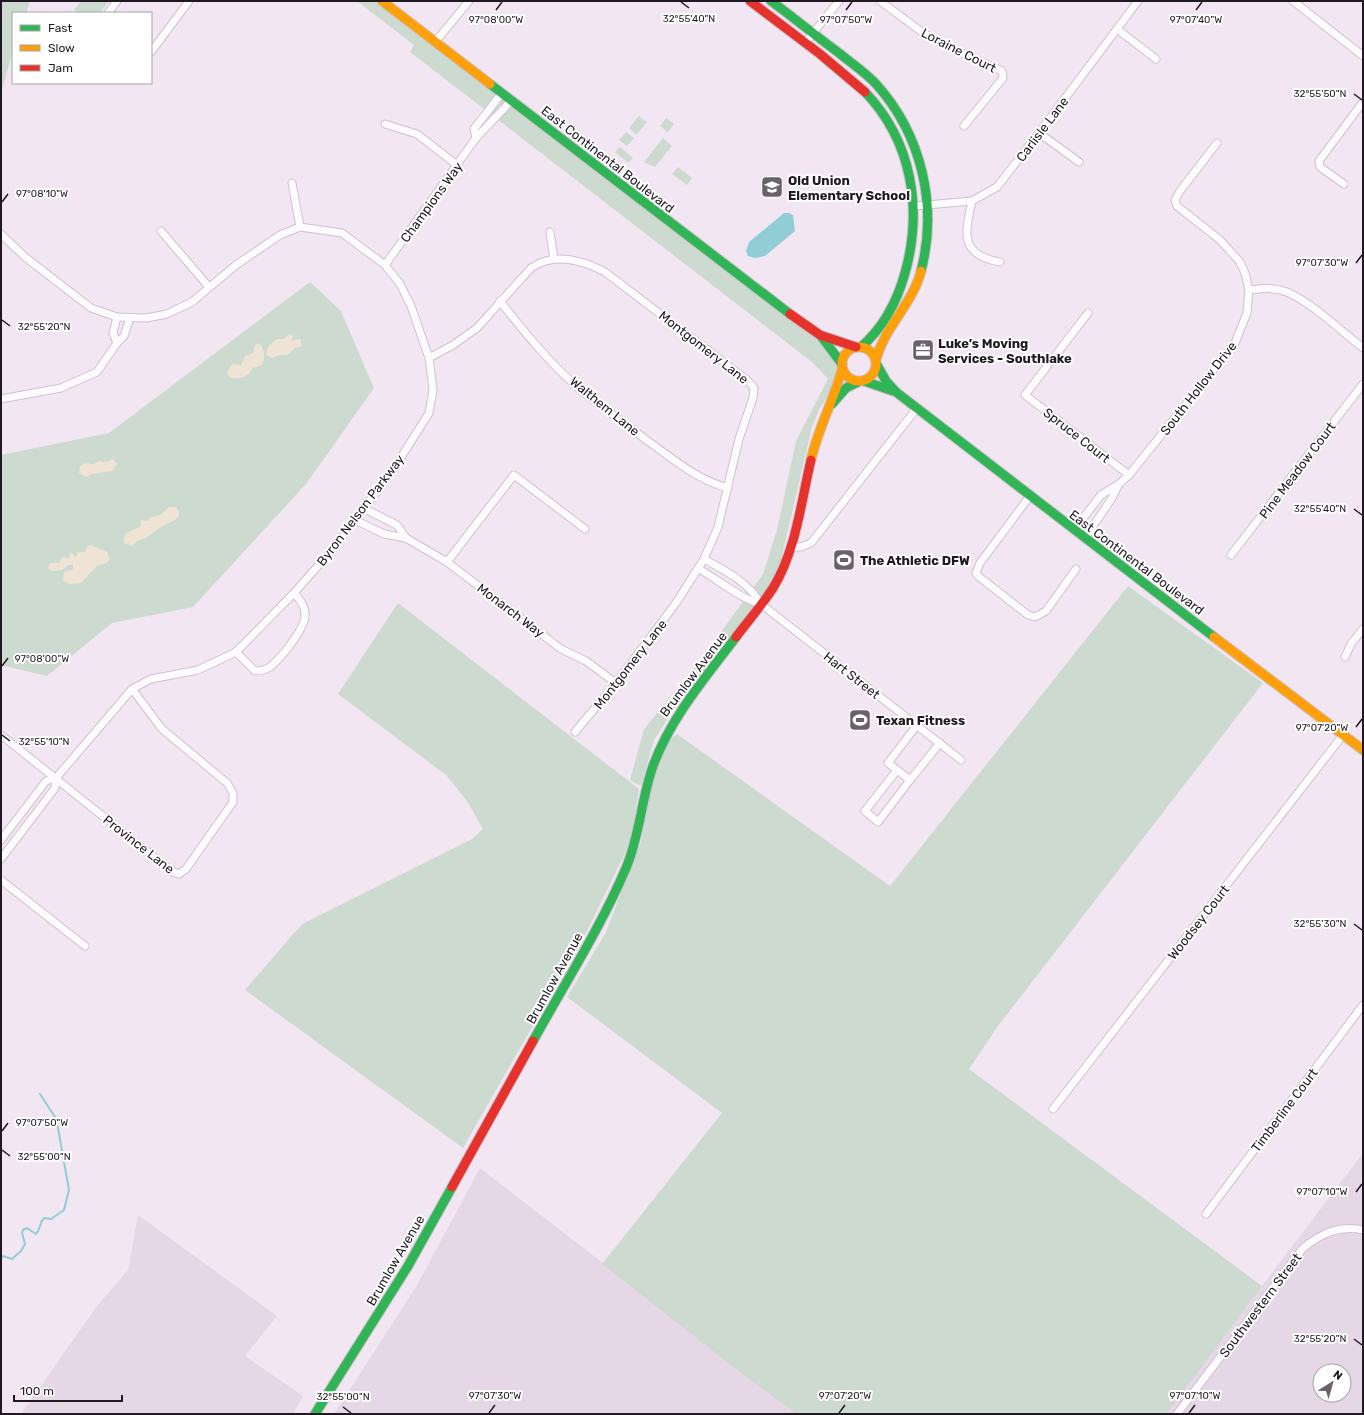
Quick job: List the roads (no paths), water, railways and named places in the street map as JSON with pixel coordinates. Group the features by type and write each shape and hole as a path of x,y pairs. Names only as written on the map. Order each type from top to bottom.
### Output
{"main road":[{"name":"East Continental Boulevard","path":"382,1 436,41 695,243 820,335 839,358 842,366"},
{"path":"750,1 847,76 876,104 901,147 910,174 915,206 915,228 901,287 887,317 874,336 859,347 846,353 842,366 848,378 861,381 873,375 880,345 906,305 920,277 927,245 928,206 922,171 913,142 886,96 856,66 771,1"},
{"name":"East Continental Boulevard","path":"820,335 859,347"},
{"path":"859,347 871,351 877,362"},
{"name":"East Continental Boulevard","path":"877,362 886,381 896,392 1074,530 1363,750"},
{"name":"Brumlow Avenue","path":"315,1414 408,1266 611,900 631,856 638,836 648,782 664,738 672,723 773,588 791,547 812,454 820,426 828,408 842,366"},
{"name":"East Continental Boulevard","path":"861,381 896,392"},
{"name":"Brumlow Avenue","path":"828,408 846,388 861,381"}],"street":[{"path":"109,12 117,1"},
{"path":"152,51 189,1"},
{"path":"436,41 469,1"},
{"path":"805,43 838,1"},
{"name":"Loraine Court","path":"880,1 922,32 944,45 1002,71 1003,78 964,126"},
{"name":"Carlisle Lane","path":"915,206 928,206 972,200 997,187 1138,1"},
{"path":"1293,1 1303,4 1363,56"},
{"path":"1117,29 1156,59"},
{"name":"Champions Way","path":"476,138 474,129 502,93"},
{"name":"Champions Way","path":"385,265 476,138 512,100"},
{"path":"1344,184 1320,167 1319,161 1363,102"},
{"path":"385,124 417,134 457,165"},
{"path":"1039,133 1079,162"},
{"name":"South Hollow Drive","path":"1074,530 1101,495 1119,484 1129,475 1235,343 1247,313 1249,290 1245,273 1236,256 1220,240 1177,206 1176,200 1180,191 1217,143"},
{"path":"1,234 25,257 91,308 117,317 146,318 167,314 192,302 265,244 300,227 292,183"},
{"path":"972,200 966,238 970,248 988,260 1000,262"},
{"name":"Byron Nelson Parkway","path":"1,840 46,781 56,778 132,689 151,679 198,670 236,652 294,592 355,520 393,470 429,413 433,390 429,358 411,306 400,284 385,265 342,233 300,227"},
{"path":"161,231 209,287"},
{"path":"550,232 554,259"},
{"name":"Montgomery Lane","path":"429,358 453,345 477,328 531,268 538,263 554,259 564,259 580,262 606,272 751,384 754,393 739,439 718,527 699,569 676,603 616,683 575,732"},
{"path":"1249,290 1269,288 1288,292 1309,306 1363,348"},
{"name":"Walthem Lane","path":"500,301 525,333 584,392 692,474 712,484 728,488"},
{"name":"Spruce Court","path":"1088,313 1026,395 1129,475"},
{"path":"117,317 113,333 117,343"},
{"path":"1,398 61,388 97,372 117,343 124,336 130,318"},
{"name":"Pine Meadow Court","path":"1231,555 1363,384"},
{"path":"791,547 801,547 811,543 917,408"},
{"path":"447,562 514,475 585,529"},
{"name":"South Hollow Drive","path":"1085,538 1112,498 1119,484"},
{"path":"1030,496 980,563 976,573 994,589 1028,614 1035,617 1046,611 1076,570"},
{"name":"Monarch Way","path":"363,508 396,525 406,538"},
{"name":"Monarch Way","path":"355,520 384,534 406,538 447,562 561,649 586,661 616,683"},
{"path":"704,559 727,572 747,586 752,590 761,604"},
{"path":"699,569 729,586 744,598 761,604"},
{"path":"236,652 255,671 262,671 270,667 285,652 305,621 305,612 301,602 294,592"},
{"name":"Hart Street","path":"761,604 961,760"},
{"path":"1345,657 1351,644 1363,629"},
{"name":"Province Lane","path":"1,735 173,872 179,874 186,869 227,812 233,802 233,793 227,783 162,729 132,689"},
{"path":"910,780 888,763 917,725"},
{"name":"Woodsey Court","path":"1053,1109 1343,735"},
{"path":"897,770 865,811 878,822 940,743"},
{"name":"Byron Nelson Parkway","path":"1,859 55,788 56,778"},
{"path":"17,819 26,826"},
{"path":"1,880 85,946"},
{"name":"Timberline Court","path":"1206,1214 1363,1006"},
{"name":"Southwestern Street","path":"1177,1414 1303,1248 1319,1235 1337,1229 1363,1230"}],"water":[{"path":"784,213 793,215 795,231 765,256 755,258 748,256 746,251 749,242"}],"waterway":[{"path":"1,1259 3,1256 12,1259 21,1251 25,1244 22,1233 23,1230 27,1228 36,1234 44,1218 51,1219 64,1210 69,1190 55,1117 40,1094"}],"place":[{"name":"Old Union Elementary School","path":"772,187"},
{"name":"Luke’s Moving Services - Southlake","path":"923,350"},
{"name":"The Athletic DFW","path":"844,560"},
{"name":"Texan Fitness","path":"860,720"}]}
